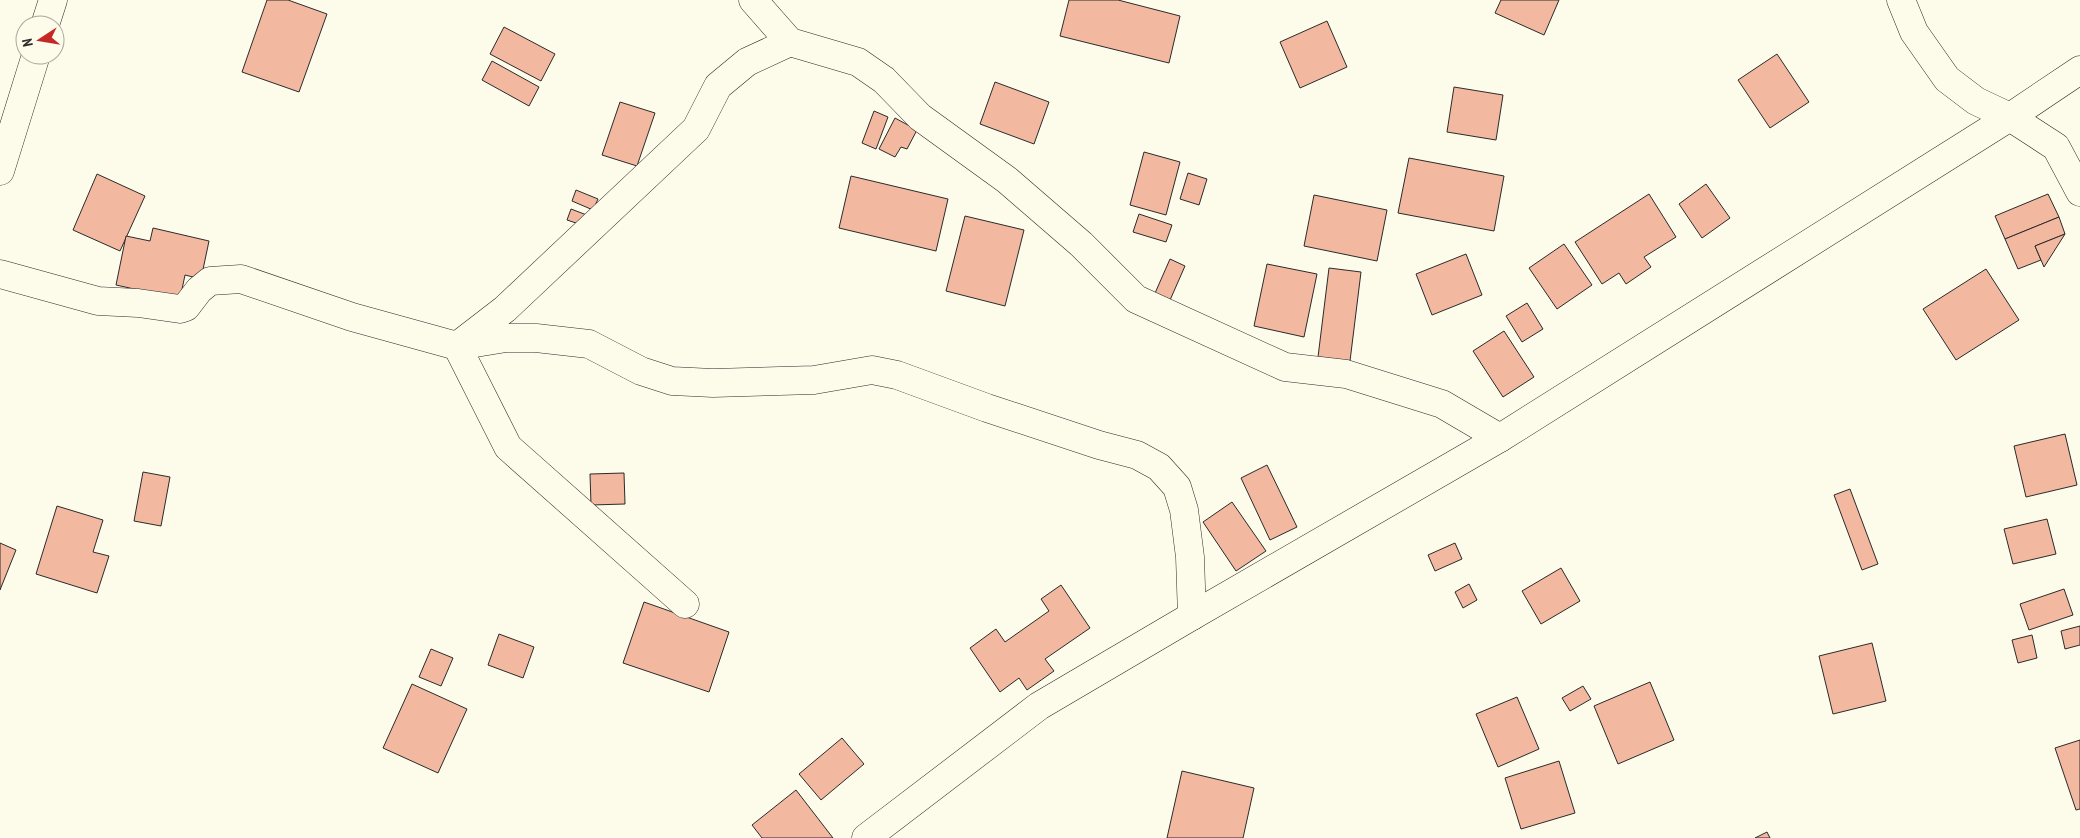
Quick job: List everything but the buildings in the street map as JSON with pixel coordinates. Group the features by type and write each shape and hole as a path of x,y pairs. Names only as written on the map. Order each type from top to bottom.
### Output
{"street":[{"path":"48,15 53,0"},
{"path":"753,0 790,42 858,62 884,80 920,117 1007,180 1074,237 1136,300 1285,367 1346,374 1442,404 1500,438"},
{"path":"1901,0 1914,32 1948,79 1976,101 2010,117 2056,147 2080,192"},
{"path":"457,346 505,309 696,129 718,86 747,62 790,42"},
{"path":"0,171 33,65"},
{"path":"866,838 1039,706 1500,438 2010,117 2080,70"},
{"path":"0,274 98,301 180,308 186,307 198,290 210,281 241,279 352,317 457,346 506,338 536,338 589,344 641,370 672,381 713,383 814,380 872,370 897,374 997,411 1099,445 1137,454 1159,467 1177,488 1184,510 1190,557 1192,616"},
{"path":"457,346 508,447 686,604"}]}
